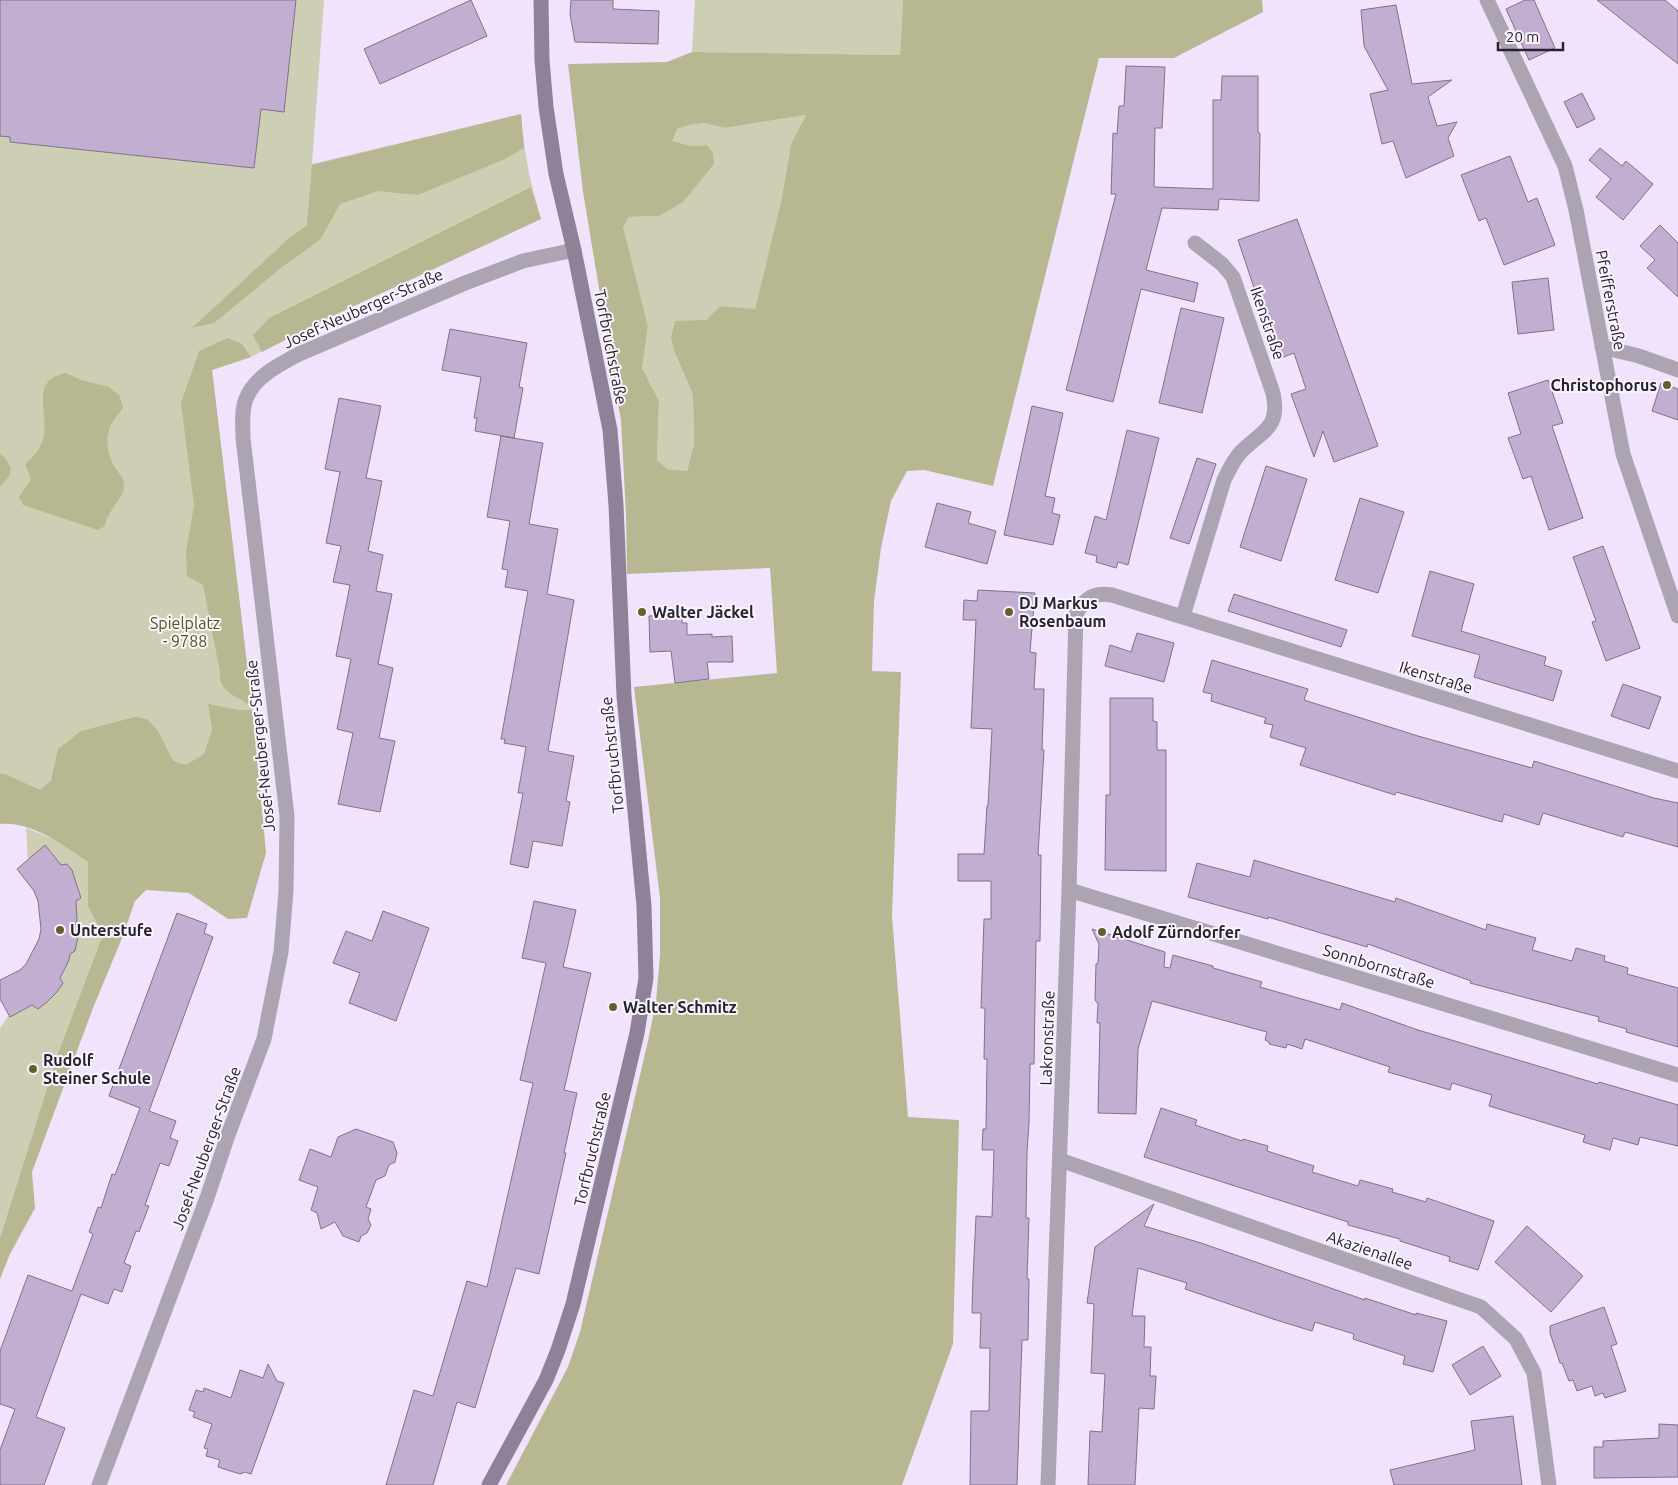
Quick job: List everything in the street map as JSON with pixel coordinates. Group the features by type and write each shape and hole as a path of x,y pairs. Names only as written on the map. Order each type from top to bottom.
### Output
{"main road":[{"name":"Torfbruchstraße","path":"489,1485 546,1380 573,1304 638,1033 646,978 644,906 624,696 616,505 610,430 574,250 556,174 546,107 542,60 541,0"}],"street":[{"name":"Pfeifferstraße","path":"1487,0 1565,166 1576,210 1623,454 1678,616"},
{"name":"Ikenstraße","path":"1183,616 1224,480 1232,463 1270,426 1275,416 1276,407 1233,277 1222,264 1195,243"},
{"name":"Josef-Neuberger-Straße","path":"99,1485 207,1198 264,1039 281,952 286,891 287,816 243,438 246,398 264,376 278,365 299,354 514,264 574,250"},
{"path":"1602,347 1639,356 1678,370"},
{"name":"Ikenstraße","path":"1090,598 1101,593 1112,595 1678,771"},
{"name":"Lakronstraße","path":"1048,1485 1069,890 1076,614 1082,603 1090,598"},
{"name":"Sonnbornstraße","path":"1069,890 1678,1075"},
{"name":"Akazienallee","path":"1060,1160 1481,1307 1516,1339 1534,1373 1549,1485"}],"green space":[{"name":"Spielplatz - 9788","path":"0,0 324,0 312,164 521,114 528,167 541,219 326,319 251,357 212,370 252,706 266,853 35,795 0,812"},
{"path":"695,0 903,0 900,55 692,52"},
{"path":"903,0 1262,0 1263,12 1174,58 1099,58 993,486 924,470 907,471 891,501 881,548 874,601 872,671 901,672 892,916 908,1117 959,1120 953,1344 902,1485 506,1485 568,1367 580,1332 656,1002 660,955 660,898 634,687 777,673 770,568 627,574 621,421 583,192 568,64 667,62 692,52 900,55","holes":["806,115 791,144 781,202 755,309 720,306 706,320 675,321 671,338 675,353 693,395 694,444 687,471 667,469 657,460 659,401 642,368 648,327 623,227 629,217 659,216 683,202 714,164 713,153 707,145 692,146 672,141 677,129 704,123 725,128"]},
{"path":"521,114 524,148 505,159 418,195 378,191 340,204 320,240 282,267 214,323 192,328 287,240 307,225 312,165"},
{"path":"806,115 791,144 781,202 755,310 720,306 675,353 693,395 694,444 687,471 667,469 657,460 659,401 642,368 648,327 622,227 629,217 659,216 682,202 714,164 707,145 692,146 671,141 677,129 704,123 725,128"},
{"path":"531,187 541,219 326,319 262,352 253,335 269,318"},
{"path":"228,338 242,344 251,357 212,370 252,706 230,693 222,684 203,585 187,576 186,553 194,505 181,403 199,351"},
{"path":"66,373 81,380 109,387 119,395 123,407 111,425 107,442 110,457 122,477 124,488 105,526 98,530 23,505 19,497 31,479 25,464 37,451 43,440 45,425 44,389 48,382"},
{"path":"0,454 11,468 9,477 0,486"},
{"path":"208,704 239,710 252,710 266,853 247,918 228,919 189,893 146,890 135,901 32,1172 35,1208 10,1254 0,1279 0,1238 58,1053 103,934 88,907 88,862 58,842 35,830 24,826 0,824 0,774 5,774 40,790 51,781 58,749 81,731 135,717 147,719 158,731 173,761 186,765 204,754 212,730"},
{"path":"26,828 58,841 88,862 88,907 103,934 58,1053 0,1238 0,1028 9,1015 32,1005 38,1009 58,990 63,983 60,978 70,954 75,951 79,932 75,926 77,920 76,901 81,898 72,870 67,864 61,865 49,850 43,847 28,860"}],"building":[{"path":"0,0 296,0 284,112 261,109 254,168 10,142 10,137 0,136"},
{"path":"471,0 487,36 380,84 364,49"},
{"path":"571,0 613,0 613,9 659,11 658,44 575,42 570,14"},
{"path":"1525,0 1534,0 1555,48 1529,60 1506,9"},
{"path":"1597,0 1665,0 1678,11 1678,64"},
{"path":"1396,5 1412,84 1452,80 1428,97 1437,126 1457,122 1448,138 1454,156 1406,178 1393,141 1382,144 1370,94 1388,90 1364,46 1361,10"},
{"path":"1126,66 1165,67 1162,128 1155,128 1154,187 1213,189 1213,100 1221,100 1222,76 1258,76 1258,133 1260,133 1259,201 1219,199 1218,210 1162,208 1146,270 1198,283 1194,302 1141,289 1113,402 1066,390 1116,194 1111,194 1113,133 1117,134 1119,106 1124,106"},
{"path":"1582,93 1595,119 1577,128 1564,102"},
{"path":"1600,148 1622,166 1626,161 1653,184 1623,220 1596,197 1611,179 1589,160"},
{"path":"1510,156 1528,202 1537,198 1555,245 1504,265 1486,218 1479,221 1461,175"},
{"path":"1297,219 1378,446 1334,462 1323,431 1314,457 1291,394 1306,389 1294,353 1278,359 1238,240"},
{"path":"1660,225 1678,243 1678,297 1647,268 1655,260 1640,246"},
{"path":"1548,278 1554,330 1518,334 1512,282"},
{"path":"1181,308 1224,318 1202,413 1159,403"},
{"path":"450,329 527,343 519,387 523,388 514,438 475,431 477,418 474,418 481,377 442,370"},
{"path":"1548,380 1563,423 1552,426 1583,518 1549,530 1531,476 1523,479 1508,438 1521,434 1508,393"},
{"path":"1661,383 1678,389 1678,420 1652,411"},
{"path":"339,398 381,406 366,478 382,481 368,551 383,555 376,591 392,594 378,664 393,668 379,738 395,741 380,812 338,804 353,733 337,729 351,659 336,656 350,585 333,582 341,546 326,543 340,472 325,469"},
{"path":"1032,406 1063,413 1045,496 1055,498 1052,513 1060,515 1053,545 1004,535"},
{"path":"1127,430 1159,438 1128,565 1118,562 1116,568 1096,562 1097,556 1085,553 1095,516 1106,520"},
{"path":"501,436 543,443 529,524 558,529 547,594 574,600 548,751 574,756 566,801 570,802 562,846 533,841 528,868 510,864 523,793 518,793 526,747 504,743 505,739 501,739 528,591 505,587 508,570 502,569 510,521 487,517"},
{"path":"1197,458 1216,464 1189,544 1170,538"},
{"path":"1266,466 1307,479 1281,561 1240,547"},
{"path":"1360,498 1404,512 1378,593 1335,580"},
{"path":"937,503 971,512 968,523 996,531 987,564 925,547"},
{"path":"1603,546 1640,648 1606,661 1592,622 1596,621 1573,557"},
{"path":"1430,571 1474,584 1461,631 1546,657 1544,665 1562,671 1553,701 1474,677 1480,655 1412,636"},
{"path":"978,590 1035,593 1030,652 1036,653 1034,689 1044,689 1042,750 1044,750 1038,855 1041,855 1040,941 1036,941 1034,1064 1030,1064 1027,1152 1026,1218 1029,1218 1028,1340 1022,1340 1017,1485 970,1485 971,1411 989,1411 990,1348 980,1348 981,1313 972,1313 976,1216 992,1217 994,1150 982,1150 983,1129 986,1129 987,1059 984,1059 985,1008 981,1008 984,919 991,919 991,881 958,881 958,854 984,854 988,806 992,729 971,728 976,620 963,620 964,600 977,601"},
{"path":"1234,594 1347,630 1341,647 1228,611"},
{"path":"682,614 682,623 687,623 687,635 712,634 712,637 732,636 733,662 707,662 709,679 675,683 671,651 650,652 649,616"},
{"path":"1137,633 1174,643 1164,682 1105,666 1110,645 1131,652"},
{"path":"1212,660 1308,689 1304,700 1418,736 1532,768 1534,761 1654,798 1678,803 1678,847 1625,832 1623,837 1543,813 1539,825 1504,814 1502,822 1396,792 1395,795 1300,765 1306,748 1270,737 1273,725 1264,723 1266,718 1211,701 1212,694 1203,692"},
{"path":"1623,684 1661,697 1649,729 1611,716"},
{"path":"1110,698 1153,698 1153,721 1157,722 1157,750 1166,750 1166,871 1105,870 1106,795 1110,795"},
{"name":"Unterstufe","path":"45,845 61,865 67,864 72,870 81,898 76,901 77,920 75,926 79,932 75,951 70,954 60,978 63,983 57,992 38,1009 32,1005 10,1017 0,999 0,980 20,970 26,964 39,939 41,929 38,901 34,891 17,869"},
{"path":"1254,860 1395,902 1396,898 1486,930 1487,924 1536,938 1532,950 1572,961 1576,948 1605,956 1604,961 1628,968 1627,974 1678,988 1678,1047 1626,1032 1627,1029 1598,1021 1599,1017 1470,983 1471,981 1368,944 1367,947 1268,917 1268,919 1188,897 1197,863 1250,877"},
{"path":"534,901 576,910 563,967 591,973 564,1090 577,1093 564,1153 566,1153 539,1274 516,1268 475,1408 457,1402 433,1485 386,1485 414,1390 433,1396 467,1281 487,1287 533,1083 520,1080 546,963 522,958"},
{"path":"383,911 429,928 396,1021 349,1003 360,973 333,963 346,931 372,941"},
{"path":"177,913 207,924 204,933 213,937 149,1111 176,1121 170,1138 178,1141 169,1166 160,1163 145,1205 149,1206 139,1232 136,1231 124,1263 131,1266 122,1292 114,1289 108,1304 81,1294 36,1417 65,1428 44,1485 0,1485 0,1450 15,1409 0,1404 0,1351 28,1275 72,1291 93,1234 89,1232 98,1207 101,1208 112,1174 115,1175 140,1108 109,1096"},
{"path":"1092,929 1165,952 1164,967 1170,968 1173,955 1262,982 1260,987 1340,1010 1342,1003 1418,1030 1598,1084 1599,1082 1678,1105 1678,1146 1640,1137 1638,1145 1613,1138 1610,1150 1583,1142 1585,1135 1489,1106 1492,1095 1452,1083 1450,1090 1388,1072 1390,1067 1305,1039 1302,1049 1287,1044 1286,1048 1269,1044 1265,1040 1267,1032 1152,1001 1138,1049 1136,1114 1098,1113 1100,1023 1097,1023 1098,1004 1095,1000 1096,964 1098,963 1099,944"},
{"path":"1161,1108 1197,1120 1195,1125 1242,1141 1243,1139 1268,1146 1267,1151 1314,1166 1312,1172 1358,1186 1360,1180 1393,1189 1392,1192 1426,1202 1427,1198 1494,1221 1478,1270 1449,1261 1450,1257 1400,1241 1400,1239 1348,1225 1348,1222 1144,1157"},
{"path":"356,1129 393,1142 397,1153 395,1162 389,1165 385,1176 376,1180 366,1207 371,1209 368,1219 371,1225 367,1233 361,1236 359,1242 343,1236 335,1222 321,1229 317,1213 311,1210 318,1187 299,1180 310,1149 331,1157 338,1137"},
{"path":"1154,1204 1144,1226 1201,1243 1365,1300 1365,1298 1416,1315 1416,1313 1447,1321 1433,1372 1403,1364 1405,1356 1353,1339 1354,1334 1315,1322 1312,1331 1185,1289 1187,1283 1138,1268 1132,1316 1145,1316 1144,1347 1151,1347 1150,1376 1156,1376 1154,1409 1139,1408 1135,1485 1088,1485 1090,1431 1102,1432 1105,1374 1091,1373 1094,1304 1087,1303 1095,1247"},
{"path":"1527,1226 1583,1276 1551,1312 1495,1262"},
{"path":"1604,1307 1617,1344 1611,1346 1626,1391 1605,1398 1603,1393 1595,1396 1592,1386 1577,1391 1573,1380 1569,1381 1562,1363 1560,1363 1550,1333 1550,1326"},
{"path":"1483,1346 1501,1376 1470,1395 1452,1365"},
{"path":"268,1364 277,1381 284,1383 251,1474 245,1472 240,1474 218,1467 220,1460 206,1456 208,1449 204,1448 212,1424 193,1417 195,1412 189,1410 196,1390 203,1392 204,1388 231,1398 240,1370 263,1378"},
{"path":"1513,1416 1522,1485 1394,1485 1390,1470 1475,1450 1471,1421"},
{"path":"1659,1424 1678,1425 1678,1477 1594,1478 1594,1447 1603,1447 1603,1441 1659,1438"}],"place":[{"name":"Christophorus","path":"1667,385"},
{"name":"Walter Jäckel","path":"642,612"},
{"name":"DJ Markus Rosenbaum","path":"1009,612"},
{"name":"Unterstufe","path":"60,930"},
{"name":"Adolf Zürndorfer","path":"1102,932"},
{"name":"Walter Schmitz","path":"613,1007"},
{"name":"Rudolf Steiner Schule","path":"33,1069"}]}
